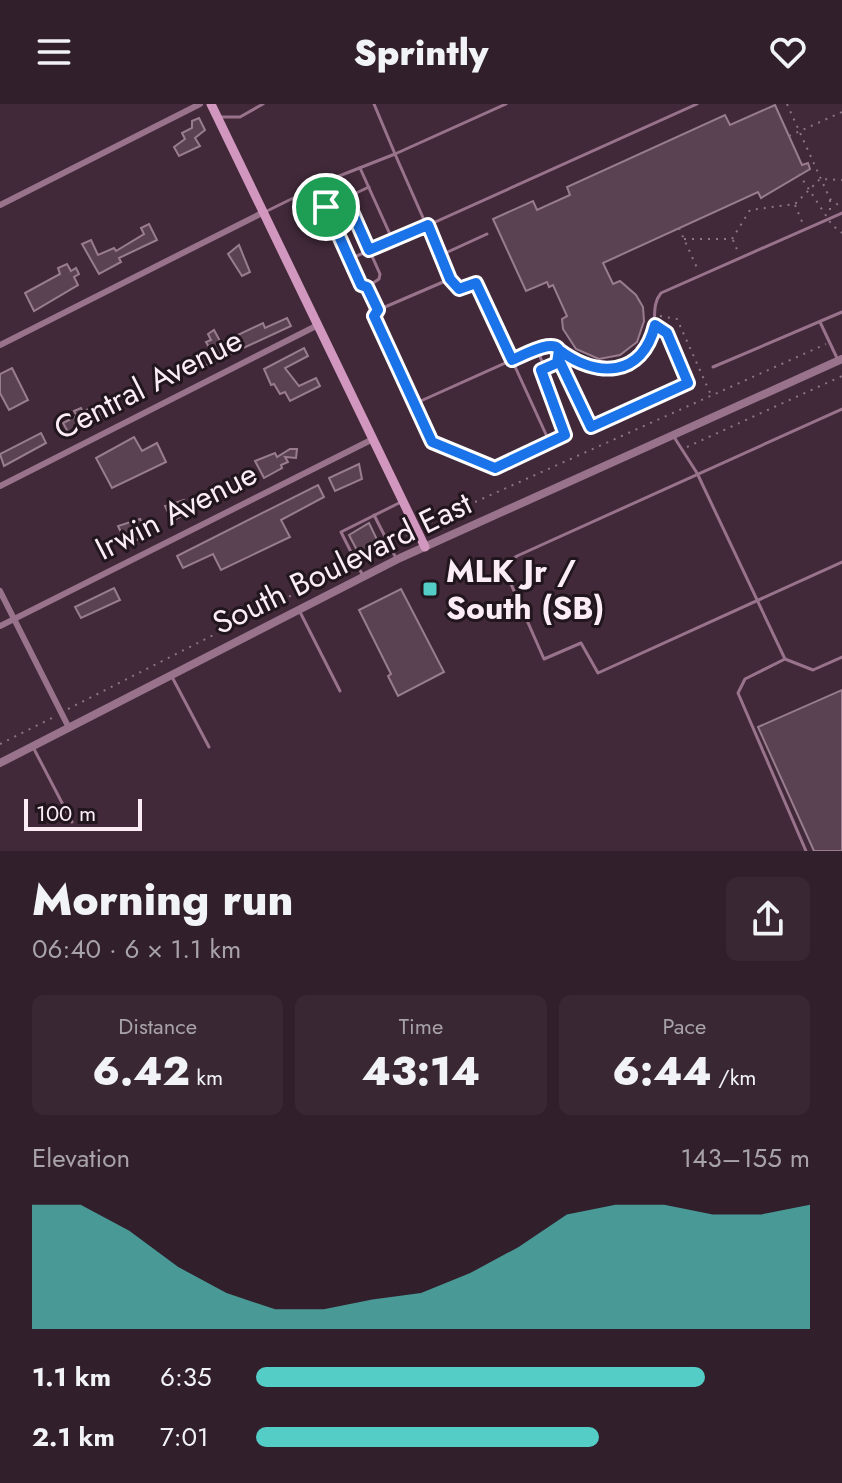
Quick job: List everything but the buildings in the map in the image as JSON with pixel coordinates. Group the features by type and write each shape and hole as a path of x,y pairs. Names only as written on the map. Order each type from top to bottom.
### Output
{"main road":[{"path":"211,104 425,547"}],"street":[{"path":"0,205 200,104"},
{"path":"0,345 264,212"},
{"name":"Central Avenue","path":"0,486 318,325"},
{"name":"South Boulevard East","path":"0,763 425,547 840,360"},
{"name":"Irwin Avenue","path":"0,626 373,439"},
{"path":"0,591 69,728"}],"lane":[{"path":"218,117 240,117 263,104"},
{"path":"374,104 450,279 459,289 476,283 548,443"},
{"path":"264,212 334,178 506,104"},
{"path":"349,259 697,104"},
{"path":"360,168 393,241"},
{"path":"369,187 326,207 361,285 367,287 378,310"},
{"path":"346,198 380,274 379,279 367,287"},
{"path":"414,404 545,346 551,345 583,366 611,370 625,365 645,349 655,325 654,305 661,293 842,213"},
{"path":"441,255 487,234"},
{"path":"450,279 378,310 374,316 432,442 491,467 565,435 541,370 559,360"},
{"path":"713,367 842,312"},
{"path":"820,322 840,360"},
{"path":"559,350 559,360 591,427 688,383 667,333 655,325"},
{"path":"545,346 540,358 547,365"},
{"path":"842,409 505,562 505,574 544,659 581,643 598,673 842,562"},
{"path":"673,435 697,473 785,659 813,670 842,657"},
{"path":"363,577 341,532 403,501"},
{"path":"374,515 398,560"},
{"path":"299,610 340,691"},
{"path":"785,659 745,679 740,686 739,699 806,851"},
{"path":"171,675 209,747"},
{"path":"33,746 72,822"}],"path":[{"path":"787,104 830,199 830,211"},
{"path":"789,136 842,112"},
{"path":"799,174 832,225 842,233"},
{"path":"732,239 750,210 795,204 820,179 842,180"},
{"path":"830,199 841,207"},
{"path":"795,204 803,224"},
{"path":"679,228 699,271"},
{"path":"684,239 732,239"},
{"path":"732,239 739,253"},
{"path":"659,316 677,319 711,395"},
{"path":"428,523 830,343"},
{"path":"686,448 842,376"},
{"path":"0,744 405,537"}],"place":[{"name":"MLK Jr / South (SB)","path":"430,589"}],"route":[{"path":"326,207 346,198 369,250 428,225 450,279 459,289 476,283 512,360 548,345 557,348 560,354 560,357 559,360 591,427 688,383 667,333 655,325 645,349 625,365 611,370 597,370 583,366 559,350 560,354 560,357 557,363 541,370 561,415 565,435 495,468 432,442 374,316 378,310 367,287 361,285 326,207"}]}
